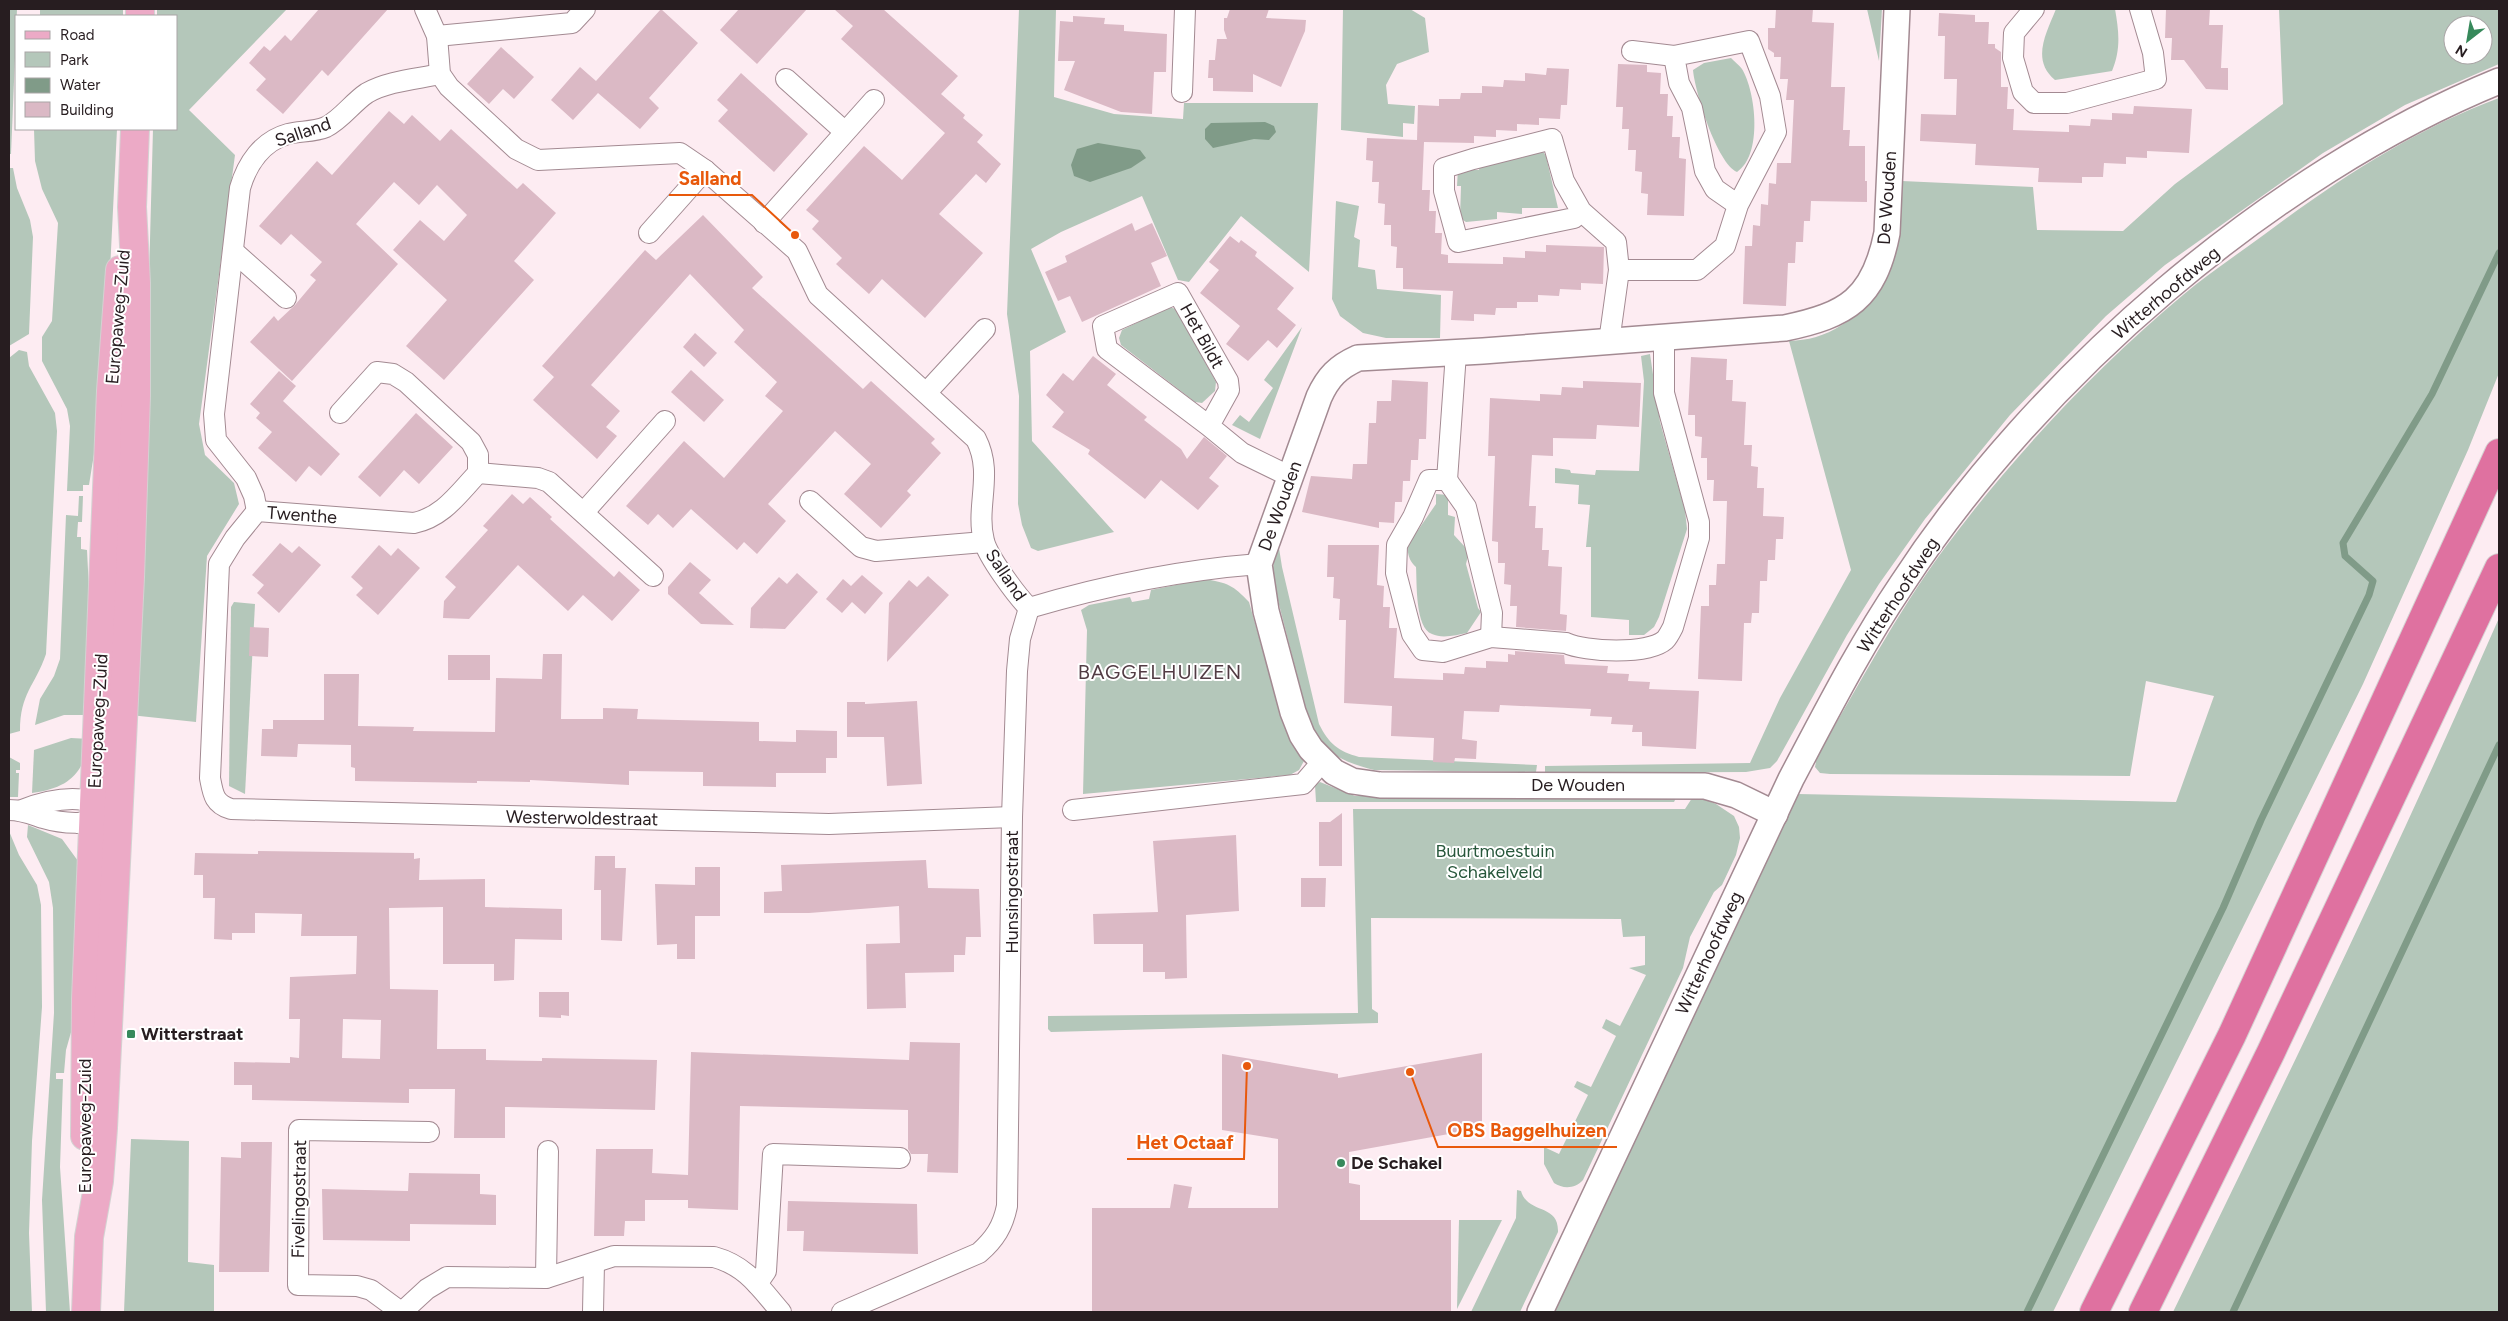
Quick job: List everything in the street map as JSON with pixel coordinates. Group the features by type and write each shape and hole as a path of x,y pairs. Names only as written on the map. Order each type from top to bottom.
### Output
{"highway":[{"path":"2094,1312 2232,1034 2499,453"},
{"path":"2144,1312 2271,1052 2499,568"}],"main road":[{"name":"Europaweg-Zuid","path":"86,1312 89,1237 84,1190 86,1009 102,812 111,392 118,281 132,207 135,130"}],"street":[{"path":"425,9 437,36 440,74"},
{"path":"437,36 572,23 585,9"},
{"path":"1182,92 1185,9"},
{"name":"De Wouden","path":"1775,814 1736,795 1705,786 1380,785 1352,781 1334,772 1322,762 1302,735 1293,712 1266,611 1258,564 1326,382 1335,370 1358,358 1456,353 1785,328 1819,321 1853,303 1871,281 1882,261 1887,233 1897,9"},
{"path":"2034,9 2014,33 2013,58 2024,92 2034,103 2068,103 2156,80 2153,53 2140,9"},
{"path":"1619,270 1697,270 1725,246 1738,205 1776,132 1770,96 1749,41 1674,56 1632,51"},
{"path":"1674,56 1679,83 1692,108 1705,171 1715,189 1738,205"},
{"name":"Salland","path":"257,511 254,496 246,478 216,440 214,414 233,250 242,180 245,171 265,146 274,140 288,134 323,128 337,121 365,94 379,87 440,74 449,88 516,149 538,160 680,152 705,170 797,251 818,295 927,392 976,439 983,453 985,467 982,511 984,542 1014,593 1029,608"},
{"path":"786,79 844,131"},
{"name":"Witterhoofdweg","path":"1540,1312 1775,814 1832,702 1902,583 1996,460 2116,334 2225,243 2302,186 2394,131 2499,81"},
{"path":"764,223 844,131 874,100"},
{"path":"1581,212 1574,218 1458,242 1444,191 1444,168 1552,139 1564,181 1581,212 1616,242 1619,270 1609,342"},
{"path":"649,232 705,170"},
{"path":"233,250 286,298"},
{"name":"Het Bildt","path":"1209,426 1229,390 1228,381 1178,293 1103,326 1107,349 1242,453 1291,477"},
{"path":"927,392 985,329"},
{"path":"1447,480 1429,480 1413,517 1397,545 1396,573 1412,634 1423,650 1443,652 1491,637 1566,643 1577,648 1638,650 1656,645 1666,639 1673,627 1700,538 1699,522 1664,393 1664,337"},
{"path":"1456,353 1447,480 1466,507 1492,613 1491,637"},
{"path":"340,413 378,372 393,374 406,382 471,442 478,455 478,473 538,478 549,482 653,576"},
{"path":"584,512 665,421"},
{"name":"Twenthe","path":"211,740 219,564 235,538 257,511 414,524 428,520 441,513 478,473"},
{"name":"Salland","path":"810,501 861,547 876,551 984,542"},
{"path":"1029,608 1074,594 1140,581 1215,568 1258,564"},
{"name":"Hunsingostraat","path":"842,1312 979,1253 990,1244 1003,1225 1007,1206 1011,1035 1012,817 1017,671 1020,639 1029,608"},
{"name":"Westerwoldestraat","path":"211,740 210,778 214,799 221,806 231,809 830,824 1012,817"},
{"path":"1073,810 1303,784 1322,762"},
{"path":"16,810 46,800 102,812"},
{"name":"Fivelingostraat","path":"429,1132 299,1130 298,1285 357,1286 372,1290 402,1312 427,1289 447,1277 546,1278 614,1256 714,1257 729,1261 743,1269 782,1312"},
{"path":"546,1278 548,1151"},
{"path":"757,1284 766,1271 773,1154 900,1158"},
{"path":"593,1312 594,1263"}],"green space":[{"path":"9,9 17,9 17,15 15,15 11,154 9,154"},
{"path":"40,9 123,9 123,15 40,15"},
{"path":"157,9 287,9 189,110 235,155 199,424 205,455 234,483 239,504 207,556 196,722 130,715 144,462 153,130 178,130 178,15 157,15"},
{"path":"1019,9 1056,9 1054,97 1114,114 1183,119 1184,103 1318,103 1309,272 1241,216 1189,282 1178,280 1142,196 1061,232 1031,249 1066,332 1030,351 1032,441 1114,532 1038,551 1031,548 1022,525 1018,504 1019,396 1007,314"},
{"path":"1343,9 1410,9 1425,18 1429,52 1397,64 1386,85 1388,104 1415,106 1414,124 1403,123 1403,137 1341,130"},
{"path":"1867,9 1882,9 1879,61"},
{"path":"2056,9 2115,9 2118,40 2117,55 2112,71 2055,80 2048,72 2042,55 2045,37"},
{"path":"2279,9 2499,9 2499,64 2405,105 2323,153 2165,265 2106,316 2010,415 1925,519 1879,584 1847,635 1777,761 1770,768 1746,772 1545,773 1545,766 1750,763 1780,698 1851,570 1789,341 1809,339 1829,332 1854,317 1875,296 1890,271 1894,258 1902,181 2033,187 2037,230 2123,231 2175,184 2283,104"},
{"path":"1731,58 1742,69 1747,79 1751,92 1755,123 1751,152 1745,164 1737,172 1729,166 1722,155 1708,126 1693,70 1704,63"},
{"path":"2499,98 2499,373 2468,450 2363,684 2053,1312 1554,1312 1798,794 2176,802 2214,696 2146,681 2130,776 1830,774 1820,773 1815,767 1817,756 1926,574 1970,514 2026,448 2086,384 2193,287 2320,194 2407,140"},
{"path":"34,130 117,130 104,392 89,485 83,485 83,491 67,491 70,426 67,409 42,361 42,337 52,321 58,223 42,189 35,161"},
{"path":"1542,150 1546,156 1558,208 1522,208 1522,214 1497,212 1497,219 1466,222 1460,218 1461,186 1457,186 1458,168 1479,170 1480,163 1501,163 1501,156 1523,158 1523,151"},
{"path":"9,168 13,168 17,188 30,220 33,237 29,334 9,346"},
{"path":"1336,201 1359,206 1354,237 1360,240 1358,267 1375,270 1377,289 1441,295 1440,338 1386,338 1363,333 1340,316 1332,299"},
{"path":"1169,307 1176,309 1216,382 1215,391 1202,403 1195,402 1121,345 1119,338 1122,330"},
{"path":"1302,327 1260,439 1232,425 1240,415 1249,422 1273,388 1264,380"},
{"path":"19,350 27,352 29,366 55,413 57,431 46,654 25,698 20,731 9,734 9,358"},
{"path":"1650,354 1660,422 1685,510 1687,529 1659,617 1654,627 1644,635 1629,635 1629,620 1591,617 1591,547 1586,547 1590,505 1578,504 1579,485 1555,483 1555,468 1570,470 1571,473 1595,475 1596,470 1639,471 1644,381 1641,356"},
{"path":"1436,494 1448,495 1448,515 1455,517 1454,535 1465,547 1468,556 1466,564 1478,608 1481,612 1467,633 1450,636 1432,634 1426,630 1422,623 1418,604 1416,567 1408,555 1408,545 1412,536 1436,504"},
{"path":"79,496 83,496 82,522 78,522 77,537 81,537 81,549 87,550 92,651 90,715 64,715 35,725 40,699 54,676 60,659 66,515 78,516"},
{"path":"1279,548 1319,724 1335,746 1359,757 1537,765 1536,772 1374,770 1346,761 1323,746 1311,730 1272,577 1274,559"},
{"path":"1205,579 1230,586 1249,602 1283,722 1304,761 1299,770 1290,775 1083,794 1087,630 1081,610 1089,605 1130,597 1132,602 1149,599 1151,590"},
{"path":"234,602 255,604 245,794 229,786 231,607"},
{"path":"2499,618 2499,1312 2173,1312 2381,880"},
{"path":"71,738 90,739 87,752 78,771 72,778 55,788 32,793 34,750"},
{"path":"9,757 20,763 20,770 16,770 16,773 19,773 18,797 9,797"},
{"path":"1320,782 1355,796 1677,796 1674,802 1316,802 1315,785"},
{"name":"Buurtmoestuin Schakelveld","path":"1694,795 1716,804 1734,816 1739,827 1740,838 1736,855 1722,885 1714,892 1690,937 1683,968 1583,1180 1576,1185 1565,1187 1554,1183 1544,1164 1544,1147 1559,1154 1588,1095 1574,1087 1577,1081 1591,1087 1616,1036 1602,1028 1606,1019 1620,1026 1646,975 1629,968 1645,965 1645,936 1623,937 1621,919 1371,918 1372,1009 1378,1013 1378,1023 1051,1032 1048,1029 1048,1016 1358,1013 1353,809 1685,809"},
{"path":"28,825 62,839 78,861 79,1004 66,1050 64,1073 56,1073 56,1079 63,1079 60,1167 70,1312 46,1312 42,1200 54,1013 53,908 49,882 27,837"},
{"path":"9,831 19,855 37,885 41,905 42,1007 32,1141 29,1233 32,1312 9,1312"},
{"path":"131,1139 189,1141 188,1262 214,1265 214,1312 124,1312"},
{"path":"1517,1190 1521,1191 1530,1203 1554,1217 1558,1232 1520,1312 1471,1312 1516,1218"},
{"path":"1459,1220 1502,1220 1457,1309"}],"water":[{"path":"1265,122 1274,126 1276,132 1269,140 1254,139 1213,148 1205,139 1205,129 1211,123"},
{"path":"1098,143 1140,150 1146,158 1131,168 1090,182 1074,176 1071,165 1077,149"}],"building":[{"path":"319,9 388,9 328,76 322,70 283,114 256,90 266,79 249,63 264,46 270,51 285,35 291,41"},
{"path":"661,9 698,43 649,98 659,108 640,129 598,93 573,120 551,100 580,67 596,81"},
{"path":"739,9 807,9 757,64 720,30"},
{"path":"834,9 883,9 958,76 941,94 965,115 963,118 983,135 977,142 1001,164 986,183 976,174 939,214 983,253 925,318 882,279 869,294 836,264 842,258 812,229 819,221 806,210 864,146 902,180 945,133 841,39 853,26"},
{"path":"1230,9 1269,9 1266,18 1306,20 1305,31 1281,87 1253,74 1253,92 1213,91 1213,78 1208,78 1209,60 1215,60 1217,39 1227,39 1224,30 1224,18 1227,18"},
{"path":"1776,9 1813,9 1812,22 1834,23 1831,87 1845,87 1843,130 1850,130 1849,146 1865,146 1865,181 1867,181 1867,202 1811,201 1810,221 1804,221 1803,242 1796,242 1795,263 1788,263 1786,306 1743,304 1745,246 1752,246 1753,225 1760,226 1761,204 1768,205 1769,183 1776,184 1777,163 1791,163 1794,100 1786,100 1788,79 1780,79 1781,57 1774,57 1774,53 1768,49 1768,28 1775,28"},
{"path":"2166,9 2210,9 2209,25 2223,25 2221,68 2228,68 2228,90 2206,89 2184,60 2171,60 2172,38 2165,38"},
{"path":"1939,13 1975,15 1975,22 1989,22 1988,44 1995,44 1995,48 2001,52 2001,87 2008,87 2007,109 2014,109 2013,130 2069,132 2069,125 2090,126 2091,119 2112,120 2112,113 2133,114 2134,106 2192,109 2189,153 2147,151 2147,158 2126,157 2126,164 2104,163 2103,177 2082,177 2082,183 2038,182 2039,168 1975,165 1976,144 1920,141 1921,114 1956,115 1957,79 1944,79 1945,36 1938,36"},
{"path":"1073,16 1105,18 1104,24 1124,25 1124,31 1167,34 1166,72 1154,72 1152,114 1121,112 1064,90 1075,61 1058,61 1060,21 1073,22"},
{"path":"501,47 534,77 514,99 503,89 489,104 467,84"},
{"path":"1618,64 1647,65 1647,72 1661,73 1660,94 1668,94 1667,116 1673,116 1672,137 1680,137 1679,158 1686,159 1684,216 1647,215 1648,194 1641,193 1642,172 1635,171 1636,150 1628,150 1629,129 1622,129 1623,107 1616,107"},
{"path":"1547,68 1569,69 1567,105 1561,105 1560,119 1539,118 1539,125 1517,124 1517,131 1496,130 1496,137 1474,136 1474,143 1424,142 1422,190 1430,190 1429,211 1436,211 1435,233 1442,233 1441,254 1448,255 1448,263 1503,264 1503,257 1525,258 1525,251 1546,252 1546,245 1604,247 1603,284 1581,283 1581,290 1560,289 1559,296 1538,295 1538,302 1517,302 1517,308 1496,308 1495,315 1474,314 1474,321 1451,320 1453,291 1403,289 1403,268 1396,268 1397,247 1391,246 1391,225 1384,225 1385,204 1378,203 1379,182 1372,182 1373,161 1366,160 1367,138 1417,140 1418,105 1439,106 1439,99 1460,99 1461,93 1482,93 1482,86 1503,87 1504,80 1525,81 1525,73 1546,75"},
{"path":"741,73 808,134 774,172 718,121 728,110 717,100"},
{"path":"389,111 404,124 412,115 440,141 451,129 517,189 523,183 556,213 514,261 534,280 444,380 406,346 447,300 393,250 420,220 444,241 467,215 437,185 419,205 394,182 356,224 398,264 292,381 250,342 274,316 278,321 295,305 316,280 310,275 322,262 291,234 281,245 259,226 317,161 332,175"},
{"path":"703,215 763,277 752,288 863,389 871,381 935,439 931,443 941,453 907,491 911,495 881,528 844,494 871,464 835,431 768,504 786,521 757,554 744,542 737,550 691,509 673,528 658,514 648,525 626,506 684,441 724,478 783,411 765,396 777,382 734,342 744,330 690,274 591,385 620,411 606,427 617,436 597,459 533,400 554,377 542,366 645,250 656,260"},
{"path":"1132,223 1135,231 1152,223 1167,256 1151,263 1161,286 1082,322 1070,296 1058,301 1045,272 1067,262 1065,256"},
{"path":"1230,236 1239,243 1241,240 1257,252 1255,256 1294,288 1277,309 1296,325 1277,348 1268,340 1248,361 1226,344 1240,326 1200,293 1219,270 1209,262"},
{"path":"695,333 717,353 704,367 683,347"},
{"path":"1093,356 1116,374 1107,385 1147,417 1144,420 1181,449 1187,459 1204,437 1227,456 1209,478 1219,486 1198,510 1161,480 1145,499 1088,454 1090,450 1052,427 1064,412 1046,395 1063,373 1073,381"},
{"path":"1691,357 1727,359 1726,380 1733,380 1732,401 1746,402 1744,445 1752,445 1751,466 1758,467 1757,488 1764,488 1763,516 1784,517 1783,539 1776,539 1775,560 1768,560 1767,581 1760,581 1759,613 1752,613 1751,623 1744,623 1742,681 1698,679 1701,606 1709,606 1709,585 1716,585 1717,564 1725,564 1727,501 1713,501 1714,480 1707,480 1707,458 1701,458 1702,437 1695,436 1695,415 1688,415"},
{"path":"691,370 724,400 704,422 671,392"},
{"path":"279,371 296,386 283,401 340,454 321,476 309,466 296,482 258,448 272,432 256,418 260,413 250,404"},
{"path":"1392,380 1428,382 1426,439 1419,439 1418,460 1411,460 1410,481 1403,481 1402,502 1395,502 1394,523 1379,522 1379,528 1302,512 1311,476 1352,479 1353,464 1367,464 1369,423 1376,423 1377,401 1391,401"},
{"path":"1583,381 1641,383 1639,427 1597,425 1596,439 1553,438 1553,456 1532,455 1529,506 1536,506 1535,528 1543,528 1542,550 1549,550 1548,566 1562,567 1560,614 1567,615 1566,631 1516,627 1517,606 1510,606 1511,585 1504,584 1505,563 1498,563 1498,542 1492,541 1495,456 1488,456 1490,398 1540,401 1540,394 1561,395 1562,387 1583,388"},
{"path":"416,413 453,447 419,484 404,470 380,497 358,477"},
{"path":"512,494 523,504 530,497 552,517 550,519 614,577 619,571 640,590 612,621 583,595 568,611 518,565 469,619 443,618 444,601 456,587 445,577 488,530 483,526"},
{"path":"280,543 292,553 299,546 321,565 279,613 257,593 264,585 252,575"},
{"path":"379,545 391,556 398,548 420,568 378,615 356,595 363,588 351,577"},
{"path":"1328,545 1379,545 1377,585 1384,586 1383,607 1390,607 1389,628 1397,628 1394,678 1443,680 1443,673 1464,674 1465,667 1486,668 1486,661 1508,662 1508,654 1515,655 1515,651 1564,655 1565,664 1608,666 1607,673 1629,674 1628,681 1650,682 1649,689 1699,691 1696,749 1642,746 1642,732 1632,732 1633,725 1611,724 1612,717 1590,716 1591,709 1500,705 1499,712 1464,711 1462,739 1477,741 1476,759 1455,758 1454,763 1433,762 1434,738 1391,736 1392,706 1344,703 1346,620 1339,620 1340,599 1333,598 1334,577 1327,577"},
{"path":"690,562 711,580 699,593 734,625 701,624 668,594 668,587"},
{"path":"797,573 818,592 785,629 750,628 751,608 779,577 787,584"},
{"path":"862,575 883,593 865,614 852,602 842,613 826,599 843,579 851,586"},
{"path":"928,576 949,595 887,662 889,603 909,580 917,587"},
{"path":"250,627 269,628 268,657 249,656"},
{"path":"543,654 562,654 561,719 603,719 603,708 638,709 637,719 759,722 759,741 796,742 796,730 837,731 837,758 826,758 826,773 776,773 776,787 703,786 703,772 629,771 629,785 530,780 530,782 477,781 477,783 355,781 355,768 351,767 351,745 298,744 297,757 261,756 262,729 273,729 273,720 324,720 324,674 359,674 358,726 414,727 413,731 495,732 496,678 542,679"},
{"path":"448,655 490,655 490,680 448,680"},
{"path":"917,701 922,784 887,786 884,737 847,737 847,702 865,702 865,704"},
{"path":"1342,813 1342,866 1319,866 1319,822 1330,822"},
{"path":"1236,835 1239,911 1186,915 1187,978 1165,979 1165,972 1143,972 1143,944 1094,944 1093,914 1158,912 1153,841"},
{"path":"258,851 414,853 414,859 420,858 419,880 485,879 485,907 562,909 562,940 515,939 514,980 494,981 494,964 443,964 443,907 389,908 390,989 438,990 437,1049 486,1049 486,1060 542,1061 542,1058 657,1060 655,1110 505,1107 505,1138 454,1138 455,1089 409,1089 409,1103 252,1100 252,1085 234,1085 234,1062 290,1063 290,1057 299,1058 300,1019 289,1019 290,977 356,974 357,936 301,936 302,914 255,913 255,933 232,933 232,940 214,939 215,898 203,898 203,875 194,875 195,853 258,854","holes":["343,1019 381,1020 380,1059 342,1058"]},
{"path":"595,856 615,856 615,868 626,868 622,941 601,940 601,890 594,890"},
{"path":"926,860 928,888 979,889 981,937 966,937 965,955 954,955 954,972 905,973 906,1008 867,1009 866,944 900,943 899,906 809,913 764,913 764,892 782,891 781,865"},
{"path":"695,867 720,867 720,916 695,916 695,959 677,959 677,944 657,945 655,884 695,885"},
{"path":"1301,878 1326,878 1325,907 1301,907"},
{"path":"539,992 569,992 569,1016 561,1015 561,1018 539,1017"},
{"path":"910,1042 960,1043 958,1173 927,1172 928,1154 911,1154 908,1149 908,1110 740,1106 738,1210 688,1208 688,1200 645,1200 645,1221 625,1221 624,1236 594,1236 596,1149 653,1149 652,1173 688,1175 691,1052 909,1060"},
{"path":"1482,1053 1482,1128 1349,1152 1349,1183 1360,1185 1360,1220 1451,1220 1451,1312 1092,1312 1092,1208 1170,1208 1174,1184 1192,1187 1188,1208 1278,1208 1278,1139 1222,1130 1222,1054 1338,1074 1338,1078"},
{"path":"241,1142 272,1142 269,1272 219,1272 221,1157 241,1158"},
{"path":"409,1173 480,1174 480,1194 496,1195 496,1225 410,1224 410,1241 323,1240 322,1189 408,1191"},
{"path":"788,1201 917,1204 918,1254 803,1251 804,1231 787,1231"}],"waterway":[{"path":"2027,1312 2223,908 2261,820 2369,595 2373,581 2345,556 2343,543 2432,394 2499,253"},
{"path":"2233,1312 2499,745"}],"place":[{"name":"Salland","path":"795,235"},
{"name":"Witterstraat","path":"131,1034"},
{"name":"Het Octaaf","path":"1247,1066"},
{"name":"OBS Baggelhuizen","path":"1410,1072"},
{"name":"De Schakel","path":"1341,1163"}],"district":[{"name":"BAGGELHUIZEN","path":"1160,672"}]}
